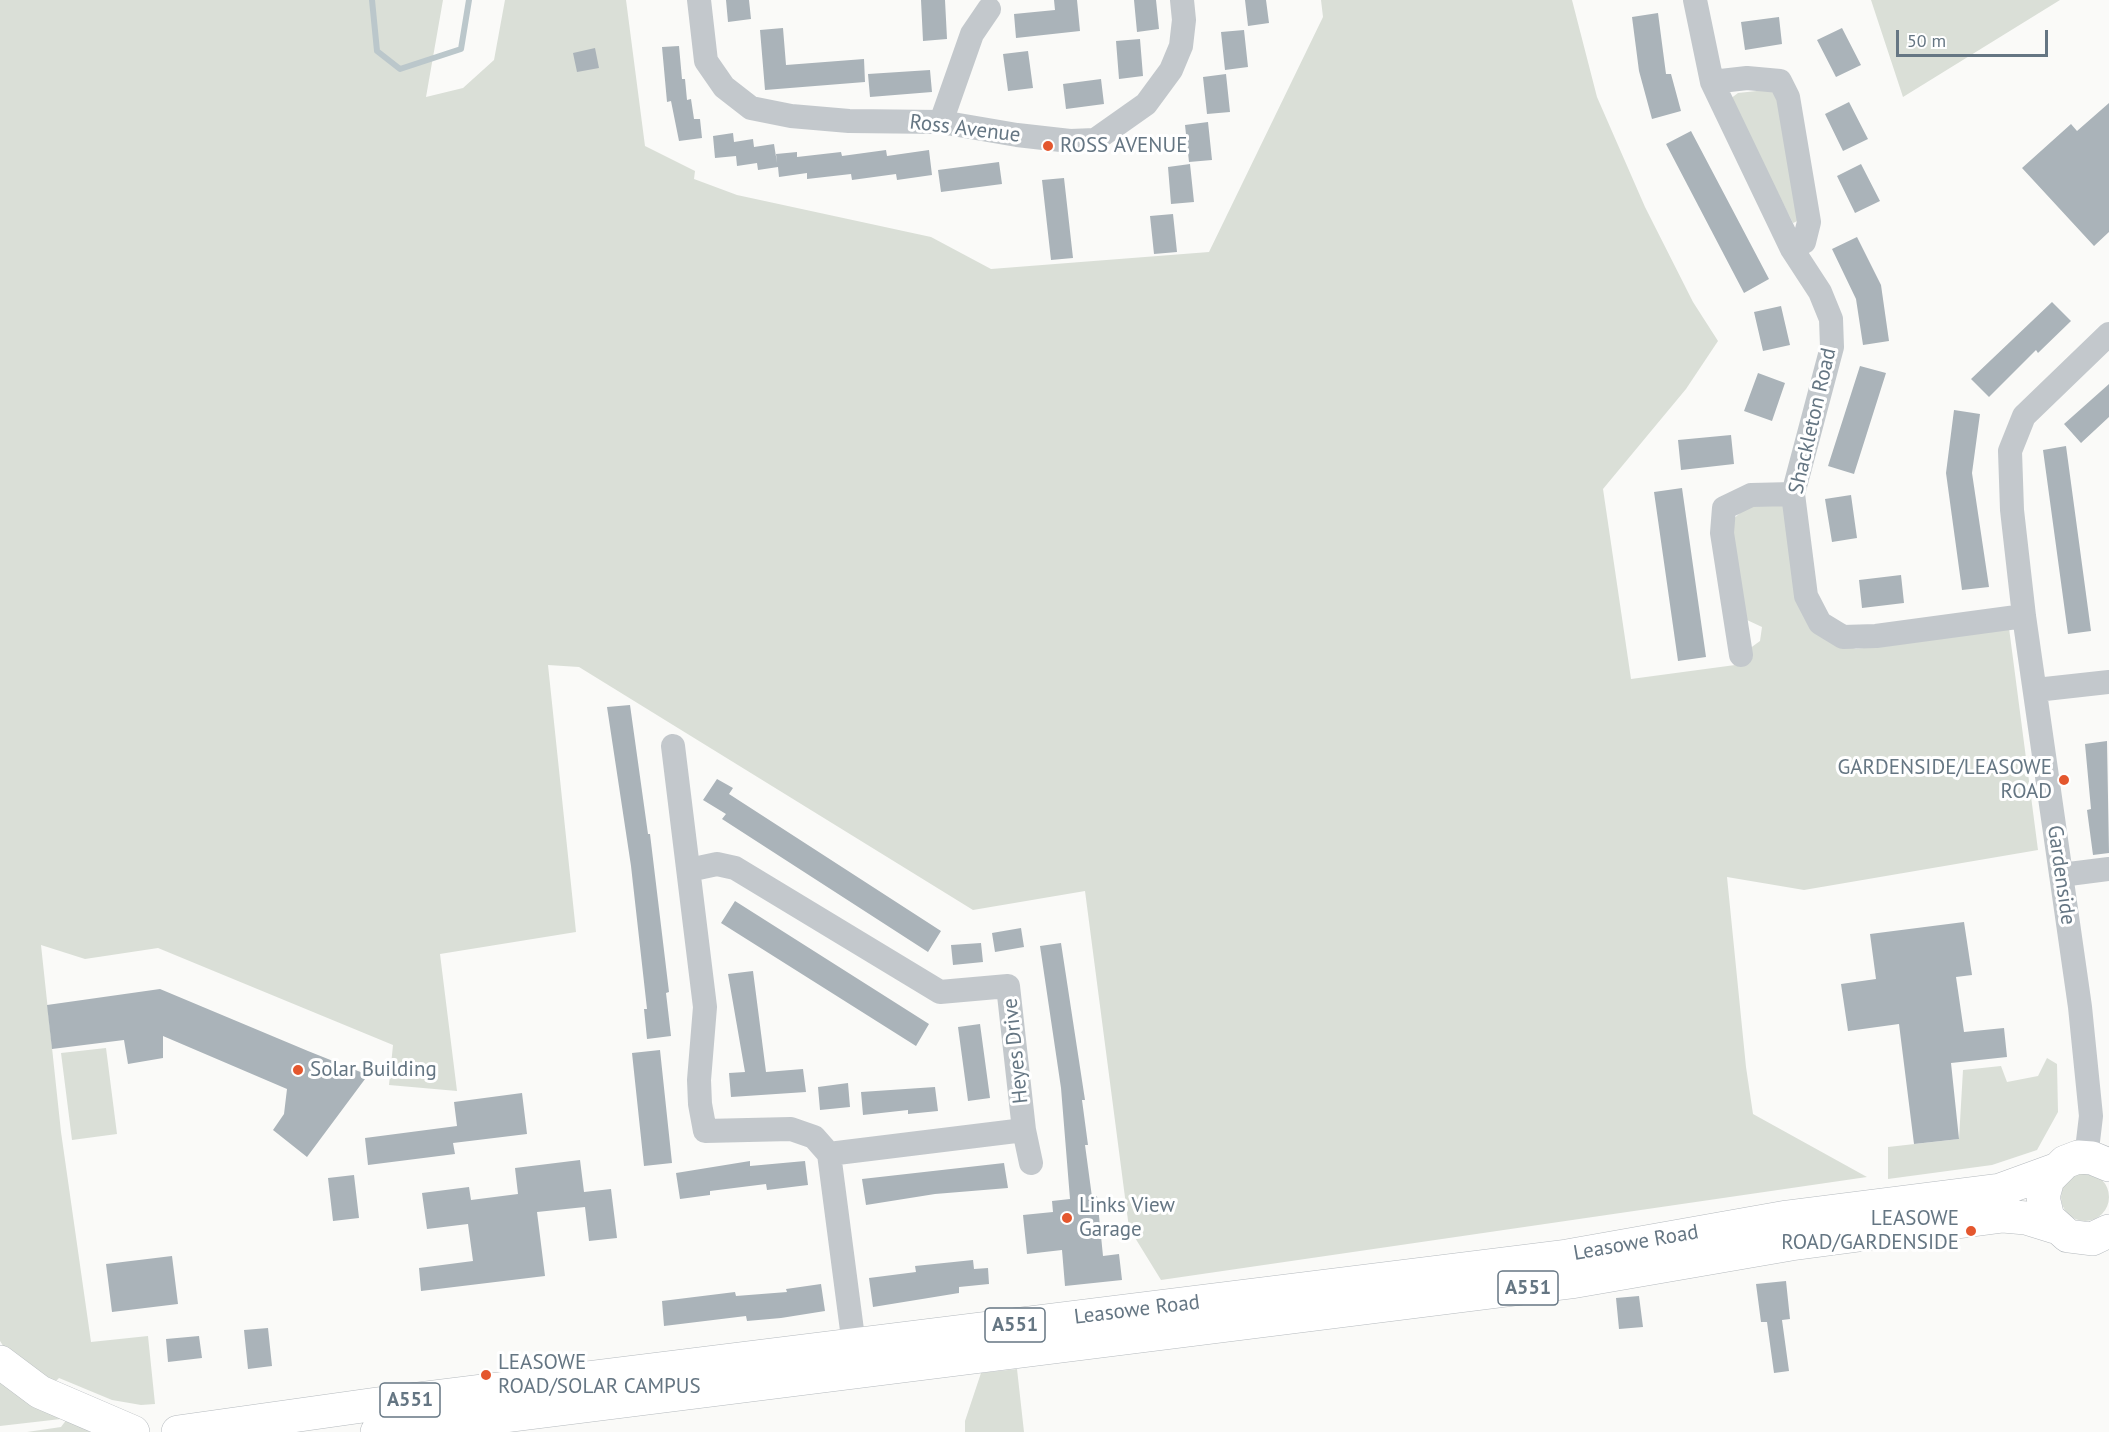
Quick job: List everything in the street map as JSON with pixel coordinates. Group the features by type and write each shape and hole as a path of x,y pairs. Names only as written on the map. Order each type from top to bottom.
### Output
{"main road":[{"name":"Leasowe Road","path":"377,1432 856,1358 1567,1256 1787,1217 2000,1190 2055,1170 2065,1162 2098,1162"},
{"path":"2055,1170 2048,1179 2043,1197 2048,1218 2055,1227"},
{"name":"Leasowe Road","path":"178,1432 389,1402 856,1358 1571,1282 1791,1244 2003,1216 2026,1218 2055,1227 2068,1236 2080,1239 2092,1239 2109,1231"},
{"path":"0,1362 40,1392 133,1432"}],"street":[{"name":"Ross Avenue","path":"699,0 706,61 724,87 752,108 791,116 849,121 942,122 1017,135 1070,141 1095,140 1146,104 1171,70 1181,46 1184,20 1182,0"},
{"name":"Shackleton Road","path":"1695,0 1712,82 1792,249 1820,292 1831,319 1832,347 1793,494 1806,596 1820,623 1842,637 1876,636 2025,616"},
{"path":"942,122 972,34 989,9"},
{"path":"1712,82 1747,78 1780,81 1788,97 1809,222 1804,242 1792,249"},
{"name":"Gardenside","path":"2098,1162 2080,1007 2025,616 2012,510 2010,451 2024,416 2109,334"},
{"path":"1740,655 1722,533 1724,508 1751,495 1793,494"},
{"path":"2036,690 2109,682"},
{"path":"673,746 705,1006 699,1080 700,1104 705,1131 791,1129 814,1137 829,1154 856,1358"},
{"name":"Heyes Drive","path":"689,870 717,864 744,872 940,992 1008,986 1024,1130 829,1154"},
{"path":"2061,875 2109,869"},
{"path":"1024,1130 1032,1162"}],"shaded area":[{"path":"0,0 443,0 426,97 463,88 494,60 505,0 626,0 645,146 695,171 694,179 737,195 931,237 991,269 1209,252 1323,17 1321,0 1572,0 1597,97 1645,207 1693,302 1718,341 1686,389 1603,489 1631,679 1750,663 1749,649 1760,641 1762,627 1747,620 1730,522 1750,504 1784,501 1823,638 1856,649 2009,628 2038,850 1804,890 1727,877 1746,1067 1753,1114 1867,1177 1161,1280 1129,1228 1085,891 973,910 579,667 548,665 576,932 440,954 457,1091 389,1085 393,1045 158,948 85,959 41,945 61,1132 91,1342 148,1336 155,1404 141,1405 112,1400 59,1378 50,1387 7,1352 0,1341"},
{"path":"1871,0 2060,0 1903,97"},
{"path":"1775,89 1802,219 1793,223 1730,99 1738,93"},
{"path":"106,1048 117,1134 72,1140 61,1053"},
{"path":"2047,1058 2057,1064 2058,1112 2037,1150 1992,1165 1888,1179 1888,1147 1959,1139 1963,1070 2001,1066 2007,1082 2038,1076"},
{"path":"2085,1173 2102,1180 2109,1197 2102,1214 2085,1221 2068,1214 2061,1197 2068,1180"},
{"path":"1017,1369 1024,1432 965,1432 965,1421 981,1373"},
{"path":"0,1378 61,1419 0,1426"},
{"path":"67,1419 90,1432 27,1432 61,1427"}],"building":[{"path":"726,0 749,0 751,19 728,22"},
{"path":"921,0 945,0 947,39 923,41"},
{"path":"1054,0 1077,0 1080,31 1016,38 1014,14 1055,10"},
{"path":"1134,0 1156,0 1159,29 1137,32"},
{"path":"1245,0 1266,0 1269,23 1248,26"},
{"path":"1658,13 1666,74 1671,74 1681,111 1652,119 1639,71 1632,17"},
{"path":"1779,17 1782,44 1745,50 1741,22"},
{"path":"783,28 786,65 864,59 865,82 765,90 760,30"},
{"path":"1842,28 1861,65 1836,77 1817,40"},
{"path":"1244,30 1248,67 1225,70 1221,32"},
{"path":"1140,39 1143,76 1119,79 1116,41"},
{"path":"679,46 682,79 685,79 687,100 691,99 694,119 700,119 702,138 679,141 671,101 667,102 662,47"},
{"path":"595,48 599,68 577,72 573,53"},
{"path":"1028,51 1033,88 1008,91 1003,54"},
{"path":"930,70 932,92 870,97 868,74"},
{"path":"1226,74 1230,112 1207,114 1203,77"},
{"path":"1101,79 1104,104 1066,109 1063,84"},
{"path":"1849,102 1868,139 1843,151 1825,114"},
{"path":"2109,103 2109,232 2094,246 2022,168 2071,124 2077,131"},
{"path":"1208,122 1212,160 1189,162 1185,125"},
{"path":"1691,131 1769,279 1744,293 1666,144"},
{"path":"733,133 734,142 753,139 754,147 774,144 777,163 776,154 797,152 797,157 841,152 842,156 886,150 887,156 929,150 932,175 897,180 896,174 852,180 851,174 807,179 807,173 779,177 778,167 758,170 757,163 737,166 736,156 715,158 713,136"},
{"path":"999,162 1002,184 941,192 938,170"},
{"path":"1190,164 1194,202 1171,204 1168,167"},
{"path":"1861,164 1880,201 1855,213 1837,176"},
{"path":"1064,178 1073,258 1051,260 1042,180"},
{"path":"1173,214 1177,252 1154,254 1150,216"},
{"path":"1857,237 1881,285 1889,341 1863,345 1856,299 1832,249"},
{"path":"2052,302 2071,321 2038,353 2036,350 1989,397 1971,379"},
{"path":"1781,306 1790,345 1763,351 1754,312"},
{"path":"1860,366 1886,373 1854,474 1828,466"},
{"path":"1758,373 1785,383 1772,421 1744,411"},
{"path":"2109,384 2109,417 2081,443 2064,424"},
{"path":"1954,410 1980,414 1972,473 1989,587 1962,590 1946,473"},
{"path":"1731,435 1734,464 1681,470 1678,440"},
{"path":"2066,446 2091,631 2068,634 2043,450"},
{"path":"1682,488 1706,657 1678,661 1654,492"},
{"path":"1851,495 1857,538 1832,542 1825,499"},
{"path":"1901,575 1904,603 1862,608 1859,580"},
{"path":"630,705 648,834 650,834 669,992 666,993 671,1036 647,1039 644,1009 647,1009 631,866 607,707"},
{"path":"2107,741 2109,853 2093,855 2087,810 2091,809 2085,744"},
{"path":"717,779 733,788 729,794 941,931 928,952 722,819 726,814 703,800"},
{"path":"735,901 929,1024 916,1046 721,923"},
{"path":"1964,922 1972,975 1956,977 1964,1032 2004,1028 2007,1057 1951,1063 1959,1139 1914,1144 1899,1024 1848,1031 1841,984 1876,979 1870,934"},
{"path":"1021,928 1024,947 995,952 992,933"},
{"path":"981,943 983,962 953,965 951,945"},
{"path":"1061,943 1085,1100 1082,1100 1088,1145 1085,1145 1092,1197 1097,1196 1103,1256 1119,1254 1122,1280 1065,1286 1062,1250 1027,1254 1023,1215 1053,1212 1052,1201 1070,1199 1061,1088 1040,946"},
{"path":"753,971 766,1072 803,1069 806,1092 731,1097 729,1073 745,1072 728,974"},
{"name":"Solar Building","path":"160,989 368,1075 307,1157 273,1130 284,1114 287,1089 163,1036 163,1058 128,1064 124,1040 52,1049 47,1005"},
{"path":"980,1024 990,1098 968,1101 958,1027"},
{"path":"660,1050 672,1163 644,1166 632,1053"},
{"path":"848,1083 850,1107 820,1110 818,1087"},
{"path":"935,1087 938,1111 908,1114 908,1110 863,1115 861,1092"},
{"path":"522,1093 527,1134 453,1143 455,1154 368,1165 365,1138 457,1126 454,1102"},
{"path":"580,1160 584,1192 611,1189 617,1238 589,1241 585,1207 537,1212 545,1276 421,1291 419,1268 473,1261 468,1224 427,1229 422,1193 469,1187 471,1200 518,1194 515,1168"},
{"path":"750,1161 750,1166 805,1161 808,1185 767,1190 766,1184 710,1191 710,1195 680,1199 676,1173"},
{"path":"1004,1163 1008,1188 935,1194 866,1205 862,1179"},
{"path":"354,1175 359,1218 333,1221 328,1178"},
{"path":"172,1256 178,1304 112,1312 106,1264"},
{"path":"973,1260 974,1269 988,1268 989,1284 959,1287 959,1293 873,1307 869,1278 916,1272 915,1266"},
{"path":"1786,1281 1790,1319 1782,1320 1789,1371 1774,1373 1767,1322 1761,1322 1756,1284"},
{"path":"821,1284 825,1311 781,1318 747,1321 746,1316 664,1326 662,1301 735,1292 736,1296 787,1292 786,1289"},
{"path":"1639,1296 1643,1327 1619,1329 1616,1298"},
{"path":"268,1328 272,1366 248,1369 244,1330"},
{"path":"199,1336 202,1358 168,1362 166,1339"}],"waterway":[{"path":"372,0 377,51 400,69 461,49 469,0"}],"place":[{"name":"ROSS AVENUE","path":"1048,146"},
{"name":"GARDENSIDE/LEASOWE ROAD","path":"2064,780"},
{"name":"Solar Building","path":"298,1070"},
{"name":"Links View Garage","path":"1067,1218"},
{"name":"LEASOWE ROAD/GARDENSIDE","path":"1971,1231"},
{"name":"LEASOWE ROAD/SOLAR CAMPUS","path":"486,1375"}]}
